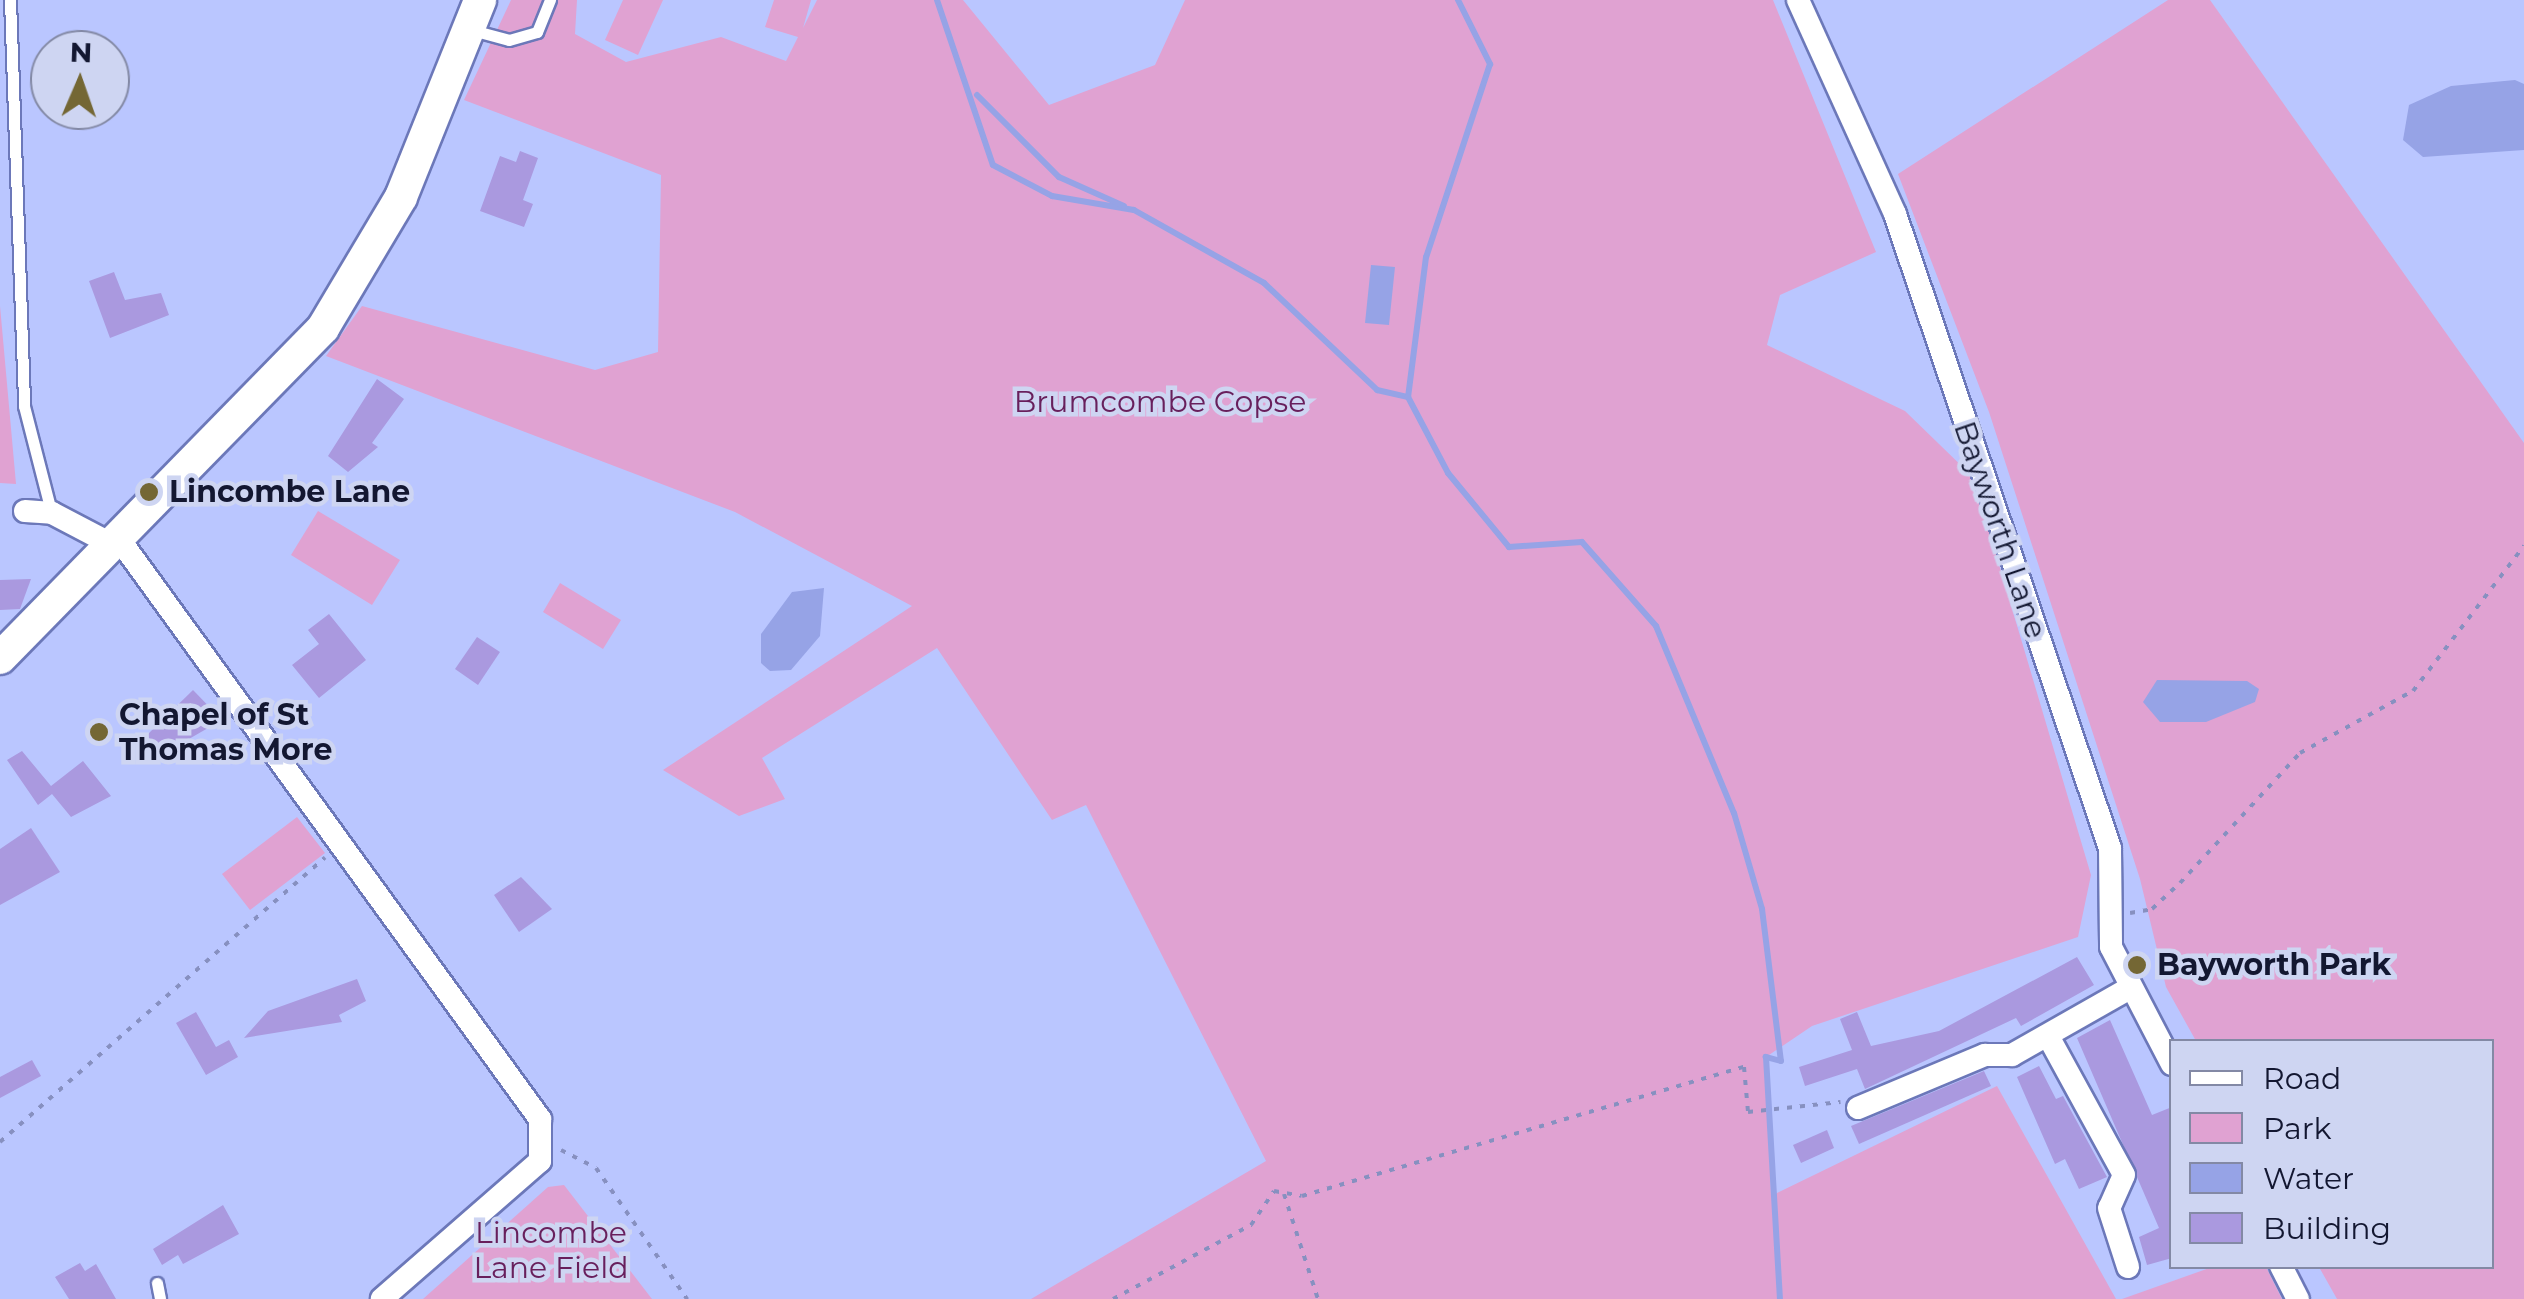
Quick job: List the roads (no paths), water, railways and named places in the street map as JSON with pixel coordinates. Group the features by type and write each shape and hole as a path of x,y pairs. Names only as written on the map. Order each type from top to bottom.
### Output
{"street":[{"name":"Bayworth Lane","path":"1798,0 1894,214 2104,829 2116,885 2108,916 2130,988 2169,1059"},
{"path":"0,658 323,328 370,261 474,14"},
{"path":"25,511 52,513 116,542 344,841 529,1094 547,1150 382,1299"},
{"path":"1858,1108 2048,1036 2130,988"},
{"path":"2048,1036 2124,1175 2109,1208 2128,1267"},
{"path":"2283,1269 2298,1299"}],"lane":[{"path":"10,0 24,406 52,513"},
{"path":"474,14 509,40 538,32 550,0"},
{"path":"157,1284 160,1299"}],"water":[{"path":"2515,80 2524,84 2524,150 2423,157 2403,140 2409,105 2451,86"},
{"path":"1371,265 1395,267 1389,325 1365,323"},
{"path":"824,588 820,636 791,670 770,671 761,663 761,634 792,592"},
{"path":"2157,680 2247,681 2259,689 2255,702 2206,722 2160,722 2143,702"}],"waterway":[{"path":"937,0 993,165 1052,196 1134,210 1264,283 1377,390 1408,397"},
{"path":"1458,0 1490,64 1426,257 1408,397 1448,473 1509,547 1582,542 1656,626 1734,813 1762,909 1781,1061 1766,1057 1780,1299"},
{"path":"977,95 1059,177 1124,206"}],"place":[{"name":"Lincombe Lane","path":"149,492"},
{"name":"Chapel of St Thomas More","path":"99,732"},
{"name":"Bayworth Park","path":"2137,965"}],"park label":[{"name":"Brumcombe Copse","path":"1160,402"},
{"name":"Lincombe Lane Field","path":"551,1250"}]}
